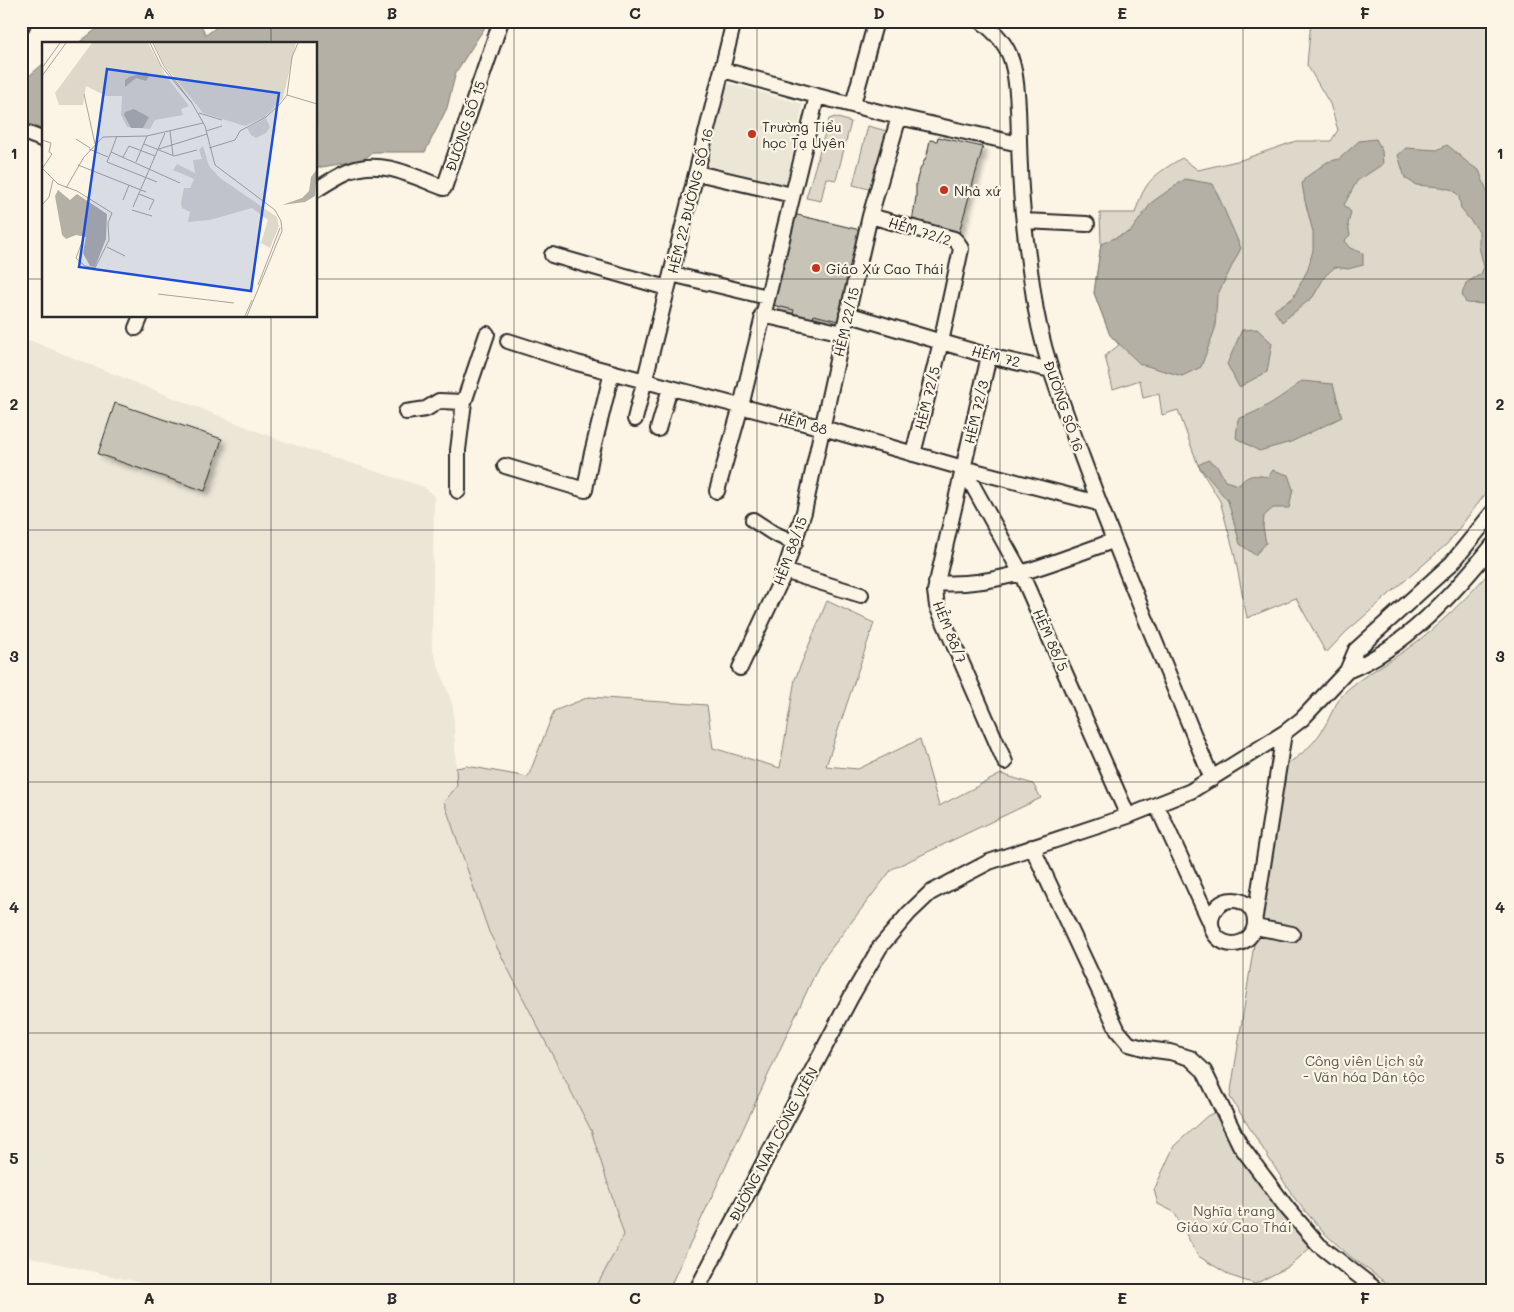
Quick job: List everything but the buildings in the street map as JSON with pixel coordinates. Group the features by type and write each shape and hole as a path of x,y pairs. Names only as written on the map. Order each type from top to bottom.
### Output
{"street":[{"path":"21,28 24,21"},
{"name":"ĐƯỜNG SỐ 15","path":"318,189 350,170 376,166 388,168 444,188 501,21"},
{"name":"HẺM 22 ĐƯỜNG SỐ 16","path":"635,419 734,21"},
{"path":"853,104 876,21"},
{"name":"ĐƯỜNG SỐ 16","path":"981,21 1000,38 1013,63 1017,94 1024,221 1034,297 1051,370 1098,503 1212,779"},
{"path":"723,70 899,117 1019,144"},
{"path":"717,491 741,406 816,96"},
{"name":"HẺM 22/15","path":"822,428 870,216 899,117"},
{"path":"21,131 42,139"},
{"path":"697,173 792,195"},
{"name":"HẺM 72/2","path":"870,216 954,239 958,243 961,249 960,256 941,342"},
{"path":"1024,221 1087,224"},
{"path":"552,255 667,288"},
{"path":"671,274 767,297"},
{"name":"HẺM 72","path":"847,314 990,356 1051,370"},
{"path":"762,315 843,333"},
{"path":"458,491 458,450 464,402 487,334"},
{"name":"HẺM 88","path":"508,341 670,388 1098,503"},
{"name":"HẺM 72/5","path":"913,454 941,342"},
{"name":"HẺM 72/3","path":"963,468 990,356"},
{"path":"506,466 585,490 591,457 612,372"},
{"path":"658,429 670,388"},
{"path":"406,412 426,409 439,401 464,402"},
{"name":"HẺM 88/15","path":"740,668 795,543 804,512 822,428"},
{"name":"HẺM 88/5","path":"963,468 1021,574 1128,816"},
{"name":"HẺM 88/7","path":"963,468 936,583 937,606 1006,762"},
{"path":"1347,670 1356,650 1452,563 1493,512"},
{"path":"753,520 772,533 795,543"},
{"path":"936,583 947,584 997,579 1021,574 1113,541"},
{"path":"1347,670 1366,663 1406,634 1465,578 1493,545"},
{"path":"784,571 861,595"},
{"name":"ĐƯỜNG NAM CÔNG VIÊN","path":"696,1291 851,997 880,947 909,913 930,893 989,862 1157,806 1191,791 1284,733 1302,719 1347,670"},
{"path":"1157,806 1216,937 1228,944 1242,943 1248,939 1255,922 1284,733"},
{"path":"1032,847 1118,1031 1129,1044 1190,1058 1204,1071 1240,1145 1287,1208 1318,1245 1378,1291"},
{"path":"1211,924 1214,910 1226,900 1240,900 1252,909 1255,922"},
{"path":"1255,922 1292,934"}],"shaded area":[{"path":"107,21 199,21 206,35 218,26 233,21 489,21 456,72 447,108 425,152 373,152 363,160 318,168 318,42 80,42"},
{"path":"42,65 42,129 23,121 21,118 21,83"},
{"name":"Trường Tiểu học Tạ Uyên","path":"720,81 803,104 785,190 699,164"},
{"path":"1376,139 1382,151 1383,164 1357,181 1344,205 1351,212 1348,224 1350,235 1344,241 1350,248 1363,253 1363,265 1348,269 1335,267 1325,276 1313,297 1282,322 1274,310 1293,298 1308,269 1313,250 1313,232 1302,184 1305,178 1327,162 1339,159 1359,141"},
{"path":"1447,145 1470,165 1479,170 1488,194 1489,208 1493,213 1493,306 1466,303 1462,294 1466,283 1481,274 1484,267 1479,247 1479,231 1461,209 1459,196 1453,190 1416,185 1405,178 1398,155 1406,148 1437,150"},
{"path":"1185,179 1213,184 1241,248 1217,296 1215,329 1201,367 1182,376 1140,364 1110,335 1094,293 1101,244 1131,231 1152,202"},
{"path":"1257,329 1272,343 1267,372 1239,387 1227,364 1242,330"},
{"path":"21,337 277,439 424,487 434,496 432,648 453,706 457,786 444,802 489,932 591,1130 624,1236 594,1291 176,1291 21,1255"},
{"path":"1302,381 1333,384 1342,417 1291,442 1259,451 1236,438 1238,419 1272,403"},
{"path":"1208,460 1218,467 1225,481 1239,485 1246,478 1252,476 1268,477 1273,470 1288,475 1293,489 1289,508 1273,508 1264,516 1263,527 1266,543 1255,555 1240,544 1228,501 1198,465"}],"green space":[{"path":"1311,21 1493,21 1493,484 1447,544 1346,632 1326,653 1296,598 1247,618 1234,552 1220,501 1198,465 1178,410 1162,415 1159,394 1143,398 1140,380 1113,389 1105,356 1119,345 1110,335 1094,293 1101,244 1100,213 1135,213 1147,186 1157,174 1172,164 1182,158 1198,170 1241,160 1296,141 1331,141 1338,130 1330,104 1307,65"},
{"path":"835,117 851,122 836,180 826,178 821,201 806,198 829,119"},
{"path":"868,126 891,132 873,202 866,200 869,189 853,185"},
{"name":"Công viên Lịch sử - Văn hóa Dân tộc","path":"1493,568 1493,1291 1397,1291 1351,1257 1323,1232 1295,1199 1230,1097 1282,767 1296,758 1313,742 1323,729 1338,701 1347,690 1430,631 1463,601"},
{"path":"827,601 874,623 826,766 858,769 920,739 939,806 1001,774 1033,784 1041,798 892,869 820,963 668,1291 594,1291 624,1235 591,1130 489,932 444,802 457,786 456,768 467,766 528,777 554,711 589,697 707,705 713,748 780,768 795,679"},
{"name":"Nghĩa trang Giáo xứ Cao Thái","path":"1220,1110 1312,1246 1290,1266 1255,1284 1231,1276 1198,1256 1174,1212 1158,1204 1154,1190 1174,1146 1207,1116"}],"place":[{"name":"Trường Tiểu học Tạ Uyên","path":"752,134"},
{"name":"Nhà xứ","path":"944,190"},
{"name":"Giáo Xứ Cao Thái","path":"816,268"}]}
